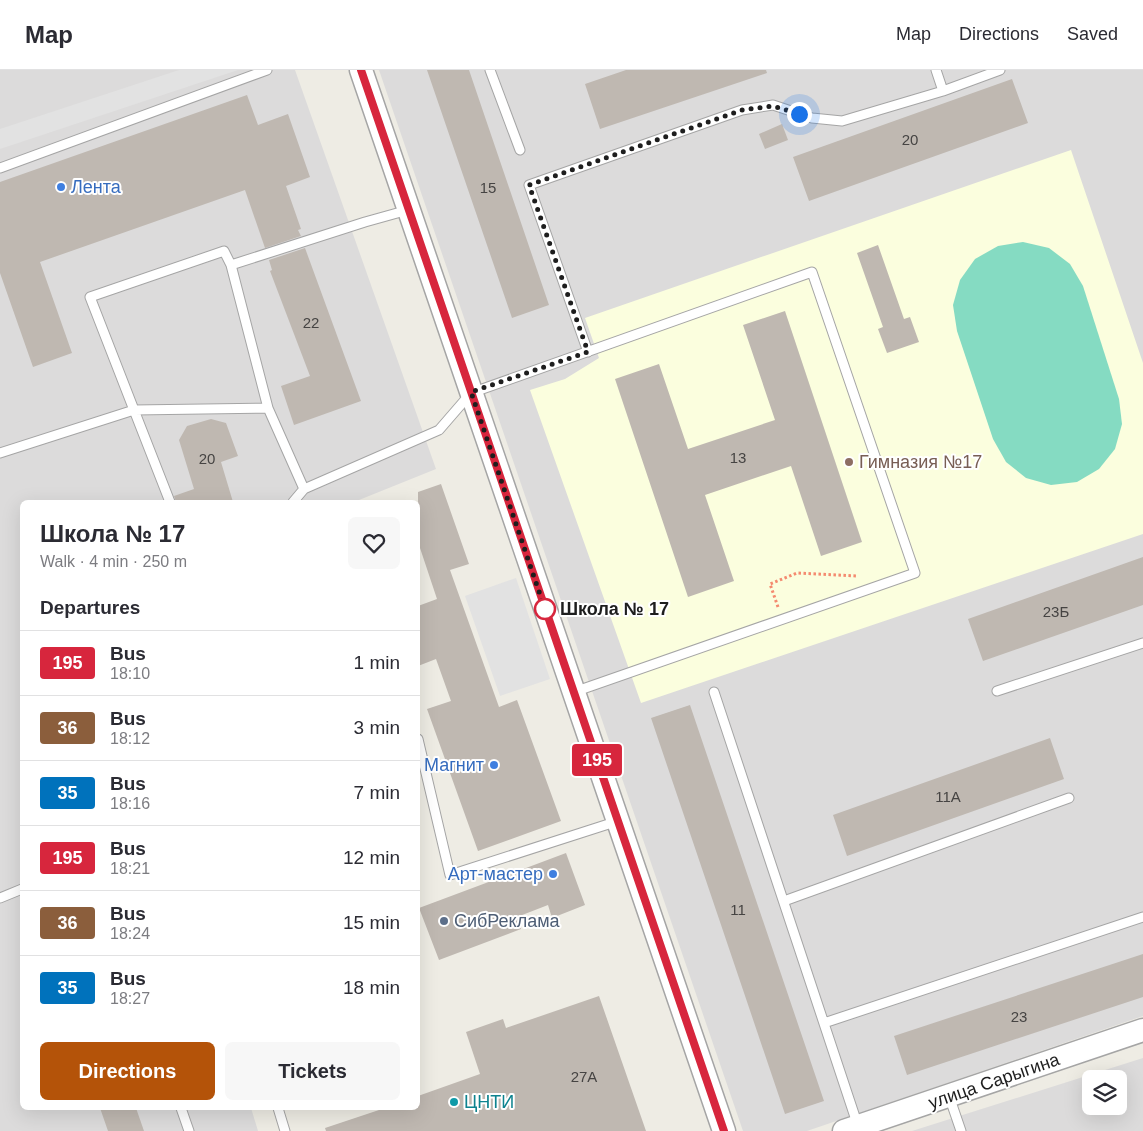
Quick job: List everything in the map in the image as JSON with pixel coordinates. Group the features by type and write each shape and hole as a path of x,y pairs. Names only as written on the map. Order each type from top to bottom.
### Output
{"street":[{"path":"361,70 724,1131"},
{"name":"улица Сарыгина","path":"851,1129 889,1120 949,1096 1143,1030"}],"lane":[{"path":"0,168 267,70"},
{"path":"490,70 520,150"},
{"path":"936,70 943,91"},
{"path":"588,352 529,185 742,110 773,106 812,118 842,121 943,91 1000,70"},
{"path":"231,265 410,210"},
{"path":"169,500 90,297 224,251 231,265 268,408 304,489"},
{"path":"295,500 304,489 439,430 471,392 812,272 915,573 574,692"},
{"path":"0,453 134,410 268,408"},
{"path":"997,691 1143,643"},
{"path":"714,692 824,1023 851,1129"},
{"path":"420,748 450,875 618,821"},
{"path":"784,901 1069,798"},
{"path":"0,898 20,890"},
{"path":"824,1023 1143,918"},
{"path":"949,1096 960,1131"},
{"path":"182,1110 189,1131"},
{"path":"279,1110 285,1131"}],"path":[{"path":"782,619 770,584 797,573 862,576"}],"shaded area":[{"path":"0,70 295,70 436,469 359,500 20,500 20,1110 252,1110 258,1131 0,1131"},
{"path":"179,70 238,70 0,149 0,129"},
{"path":"379,70 1143,70 1143,1016 807,1131 743,1131"},
{"name":"Гимназия №17","path":"1071,150 1143,363 1143,534 641,703 530,390 565,379 599,358 585,318"},
{"path":"516,578 550,679 500,696 465,596"},
{"path":"1143,1058 1143,1131 912,1131 1082,1077 1082,1115 1127,1115 1127,1070 1105,1070"}],"green space":[{"path":"1023,242 1049,248 1070,264 1083,286 1119,399 1122,424 1115,449 1099,469 1077,482 1051,485 1026,478 1006,462 993,439 957,331 953,305 960,280 975,259 998,246"}],"building":[{"path":"427,70 469,70 549,305 512,318"},
{"path":"626,70 766,70 767,73 600,129 585,84"},
{"path":"1012,79 1028,123 809,201 793,157"},
{"path":"247,95 258,125 288,114 310,177 286,186 301,229 298,230 301,236 265,248 245,190 40,262 72,353 33,367 0,273 0,182"},
{"path":"782,124 788,140 765,149 759,134"},
{"path":"878,245 904,319 910,317 919,342 887,353 878,329 883,327 857,253"},
{"path":"305,248 361,401 294,425 281,386 310,376 270,271 272,270 269,260"},
{"name":"Гимназия №17","path":"785,311 862,542 821,556 791,466 705,495 734,581 688,597 615,379 659,364 688,449 775,420 743,325"},
{"path":"211,419 226,423 238,456 221,462 232,500 175,500 174,496 194,489 179,440 187,426"},
{"name":"Магнит","path":"441,484 469,564 450,570 499,707 517,700 561,821 478,851 427,709 451,701 436,659 420,665 420,605 437,599 420,548 420,500 418,500 418,492"},
{"path":"1143,557 1143,605 983,661 968,619"},
{"path":"690,705 824,1101 785,1114 651,718"},
{"path":"1050,738 1064,779 847,856 833,815"},
{"path":"566,853 585,905 552,918 548,905 517,917 521,929 439,960 420,908"},
{"path":"1143,954 1143,997 907,1075 894,1036"},
{"path":"599,996 646,1131 326,1131 325,1128 379,1110 420,1110 420,1095 480,1074 466,1032 503,1019 506,1028"},
{"path":"101,1110 137,1110 144,1131 108,1131"}],"bus line":[{"name":"195","path":"361,70 724,1131"}],"place":[{"name":"Лента","path":"61,187"},
{"name":"Гимназия №17","path":"849,462"},
{"name":"Школа № 17","path":"545,609"},
{"name":"Магнит","path":"494,765"},
{"name":"Арт-мастер","path":"553,874"},
{"name":"СибРеклама","path":"444,921"},
{"name":"ЦНТИ","path":"454,1102"}],"route":[{"path":"545,609 471,392 588,352 529,185 742,110 773,106 799,114"}]}
